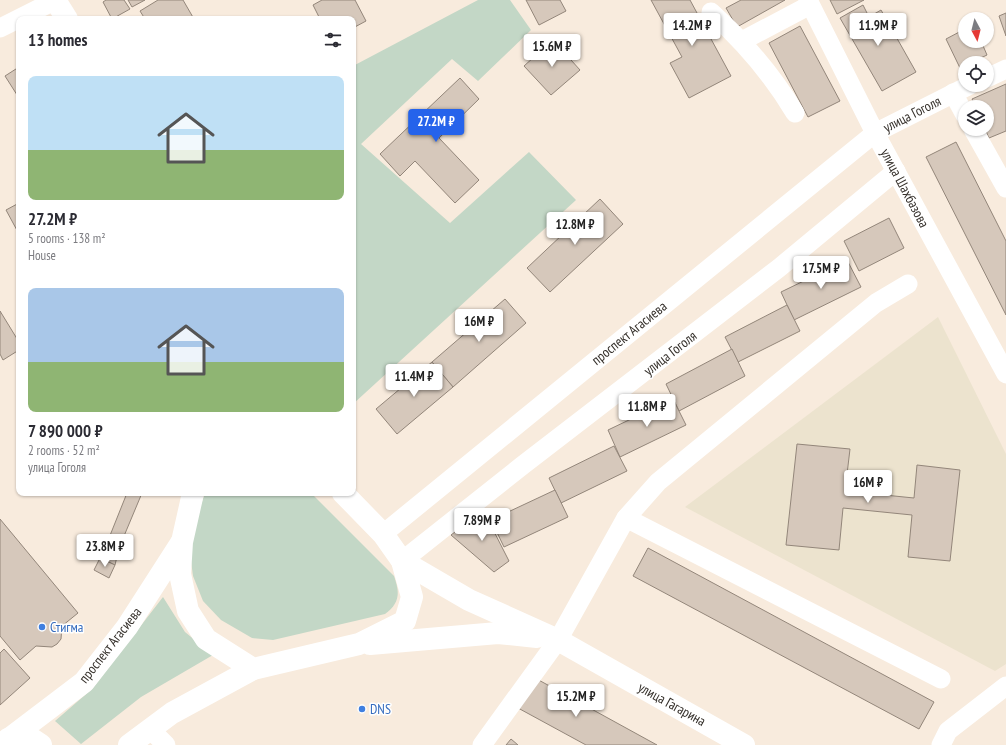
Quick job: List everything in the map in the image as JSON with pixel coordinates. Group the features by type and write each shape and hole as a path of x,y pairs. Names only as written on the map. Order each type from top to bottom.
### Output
{"main road":[{"path":"56,4 65,16"},
{"path":"192,496 182,542 180,574 188,611 206,639 253,669"},
{"path":"129,745 172,713 253,669 359,644 405,621 412,597 402,561 383,534 346,496"},
{"name":"проспект Агасиева","path":"5,742 84,682 127,627 182,542"},
{"name":"улица Гагарина","path":"402,561 470,600 558,640 744,745"},
{"name":"улица Гагарина","path":"359,644 498,633 558,640"},
{"path":"5,742 32,739 40,745"}],"street":[{"path":"742,40 809,2"},
{"name":"улица Шахбазова","path":"809,2 875,133 1006,374"},
{"path":"28,16 56,4"},
{"path":"711,12 742,40 782,91 795,113"},
{"path":"0,28 16,21"},
{"path":"994,75 1006,69"},
{"name":"улица Гоголя","path":"875,133 958,91"},
{"path":"953,93 958,102"},
{"name":"проспект Агасиева","path":"383,534 875,133"},
{"path":"977,136 1006,188"},
{"name":"улица Гоголя","path":"402,561 523,465 779,268 896,171"},
{"path":"482,745 558,640 626,518 658,482 876,303 908,284"},
{"path":"626,518 941,679"},
{"path":"940,745 948,731 1006,686"},
{"path":"150,729 166,745"}],"shaded area":[{"path":"938,317 1006,454 1006,664 995,671 685,507"}],"green space":[{"path":"478,0 510,0 531,30 478,81 452,59 361,144 450,223 529,152 576,200 356,401 356,64"},
{"path":"204,496 314,496 394,576 398,593 396,602 394,606 385,614 273,640 252,638 221,620 203,601 193,576 190,554 191,534"},
{"path":"163,597 185,632 213,655 141,697 81,744 55,721 92,689"}],"building":[{"path":"106,0 124,0 130,9 117,16 110,16 103,2"},
{"path":"128,0 145,0 132,7"},
{"path":"158,0 183,0 192,16 143,16 140,11"},
{"path":"322,0 355,0 366,21 356,26 356,16 318,16 313,5"},
{"path":"526,0 560,0 566,11 539,25"},
{"path":"651,0 690,0 731,76 689,98 670,63 682,57"},
{"path":"741,0 785,0 737,27 726,8"},
{"path":"830,0 864,0 837,14"},
{"path":"863,5 869,17 881,10 916,72 882,91 840,18"},
{"path":"1006,13 1006,36 999,16"},
{"path":"800,26 840,101 808,117 769,43"},
{"path":"958,33 958,48 984,48 987,55 958,56 958,64 946,39"},
{"path":"553,40 580,70 551,95 524,66"},
{"path":"16,69 16,93 5,76"},
{"path":"460,78 479,99 439,138 479,180 455,203 415,161 400,176 380,154"},
{"path":"1006,84 1006,131 994,136 994,100 972,99 988,92 994,92 994,89"},
{"path":"956,142 1006,241 1006,315 926,157"},
{"path":"600,199 623,224 550,292 527,268"},
{"path":"16,205 16,228 6,210"},
{"path":"889,218 904,248 859,271 844,241"},
{"path":"847,260 861,287 794,320 781,292"},
{"path":"505,299 526,323 453,387 432,362"},
{"path":"787,305 800,331 738,362 725,337"},
{"path":"0,311 16,337 16,352 3,360 0,354"},
{"path":"732,349 745,376 679,411 666,384"},
{"path":"432,362 453,387 397,434 376,409"},
{"path":"673,399 686,425 620,457 608,430"},
{"path":"797,444 850,449 845,491 914,498 917,465 960,470 950,561 908,557 912,515 843,508 839,550 786,545"},
{"path":"614,446 627,471 561,503 549,478"},
{"path":"555,490 568,517 504,547 491,520"},
{"path":"126,496 141,496 119,548 107,543"},
{"path":"483,510 509,561 494,572 451,535"},
{"path":"0,519 78,613 62,626 61,639 57,644 52,647 36,646 20,660 0,636"},
{"path":"107,543 119,548 115,565 100,558"},
{"path":"648,548 934,702 919,729 633,576"},
{"path":"100,558 115,565 109,578 94,570"},
{"path":"4,649 30,678 0,705 0,653"},
{"path":"535,678 657,745 586,745 518,708"},
{"path":"511,739 518,745 506,745"}],"place":[{"name":"Стигма","path":"42,627"},
{"name":"DNS","path":"362,709"}]}
